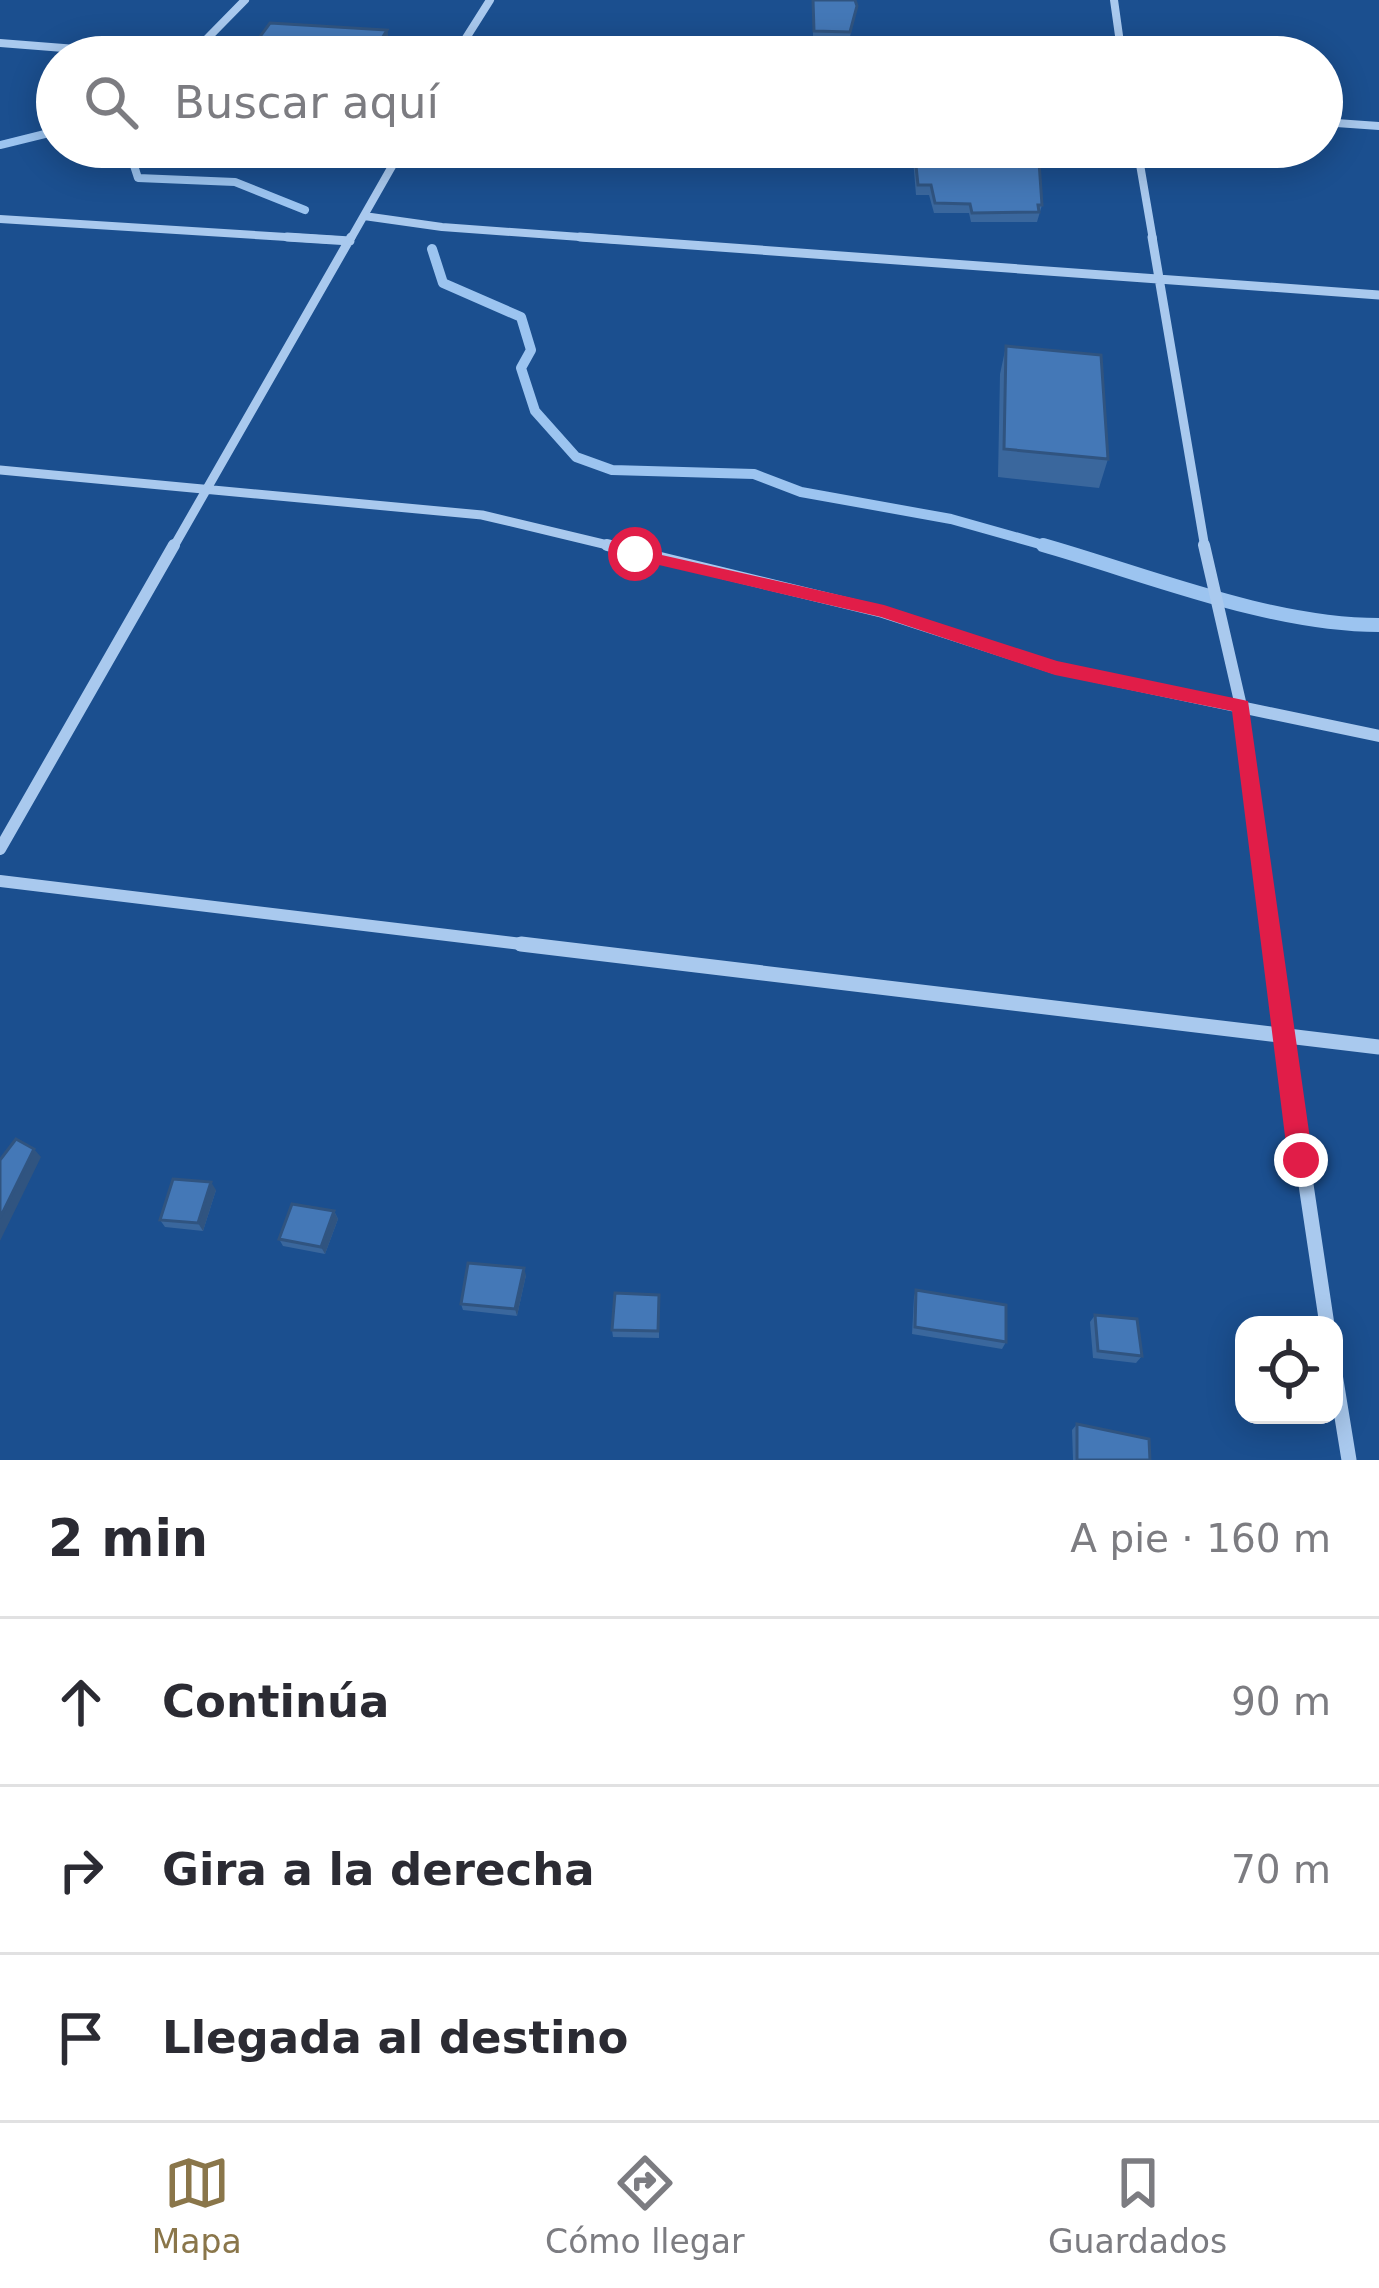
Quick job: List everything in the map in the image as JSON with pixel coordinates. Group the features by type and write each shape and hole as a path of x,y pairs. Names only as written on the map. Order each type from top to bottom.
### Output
{"street":[{"path":"210,36 245,0"},
{"path":"467,36 490,0"},
{"path":"1114,0 1119,36"},
{"path":"0,43 36,46"},
{"path":"1343,123 1379,126"},
{"path":"0,849 391,168"},
{"path":"1141,168 1212,592 1241,706 1281,1036 1326,1316"},
{"path":"364,216 442,227 1379,295"},
{"path":"0,219 350,241"},
{"path":"0,470 482,515 884,612 1055,668 1379,736"},
{"path":"0,881 1379,1047"},
{"path":"1343,1423 1349,1460"}],"building":[{"path":"813,0 855,0 850,32 814,31"},
{"path":"270,23 387,30 383,36 260,36"},
{"path":"916,168 1039,168 1042,205 1038,205 1039,212 972,213 970,204 935,203 931,185 918,185"},
{"path":"1006,346 1101,355 1108,459 1004,449"},
{"path":"16,1139 34,1149 0,1218 0,1160"},
{"path":"173,1179 211,1182 198,1223 160,1220"},
{"path":"292,1204 334,1211 321,1247 279,1239"},
{"path":"468,1263 524,1268 515,1309 461,1304"},
{"path":"916,1290 1006,1305 1006,1342 915,1327"},
{"path":"615,1293 659,1295 658,1331 612,1330"},
{"path":"1095,1315 1137,1319 1142,1356 1098,1351"},
{"path":"1077,1424 1149,1439 1150,1460 1077,1460"}],"waterway":[{"path":"0,145 36,136"},
{"path":"135,168 138,178 235,182 305,210"},
{"path":"432,249 443,283 521,317 531,350 521,368 535,411 576,457 612,470 754,474 801,492 951,519 1054,548"},
{"path":"1043,545 1252,608 1379,625"}],"route":[{"path":"635,554 884,612 1055,668 1241,706 1301,1160"}]}
